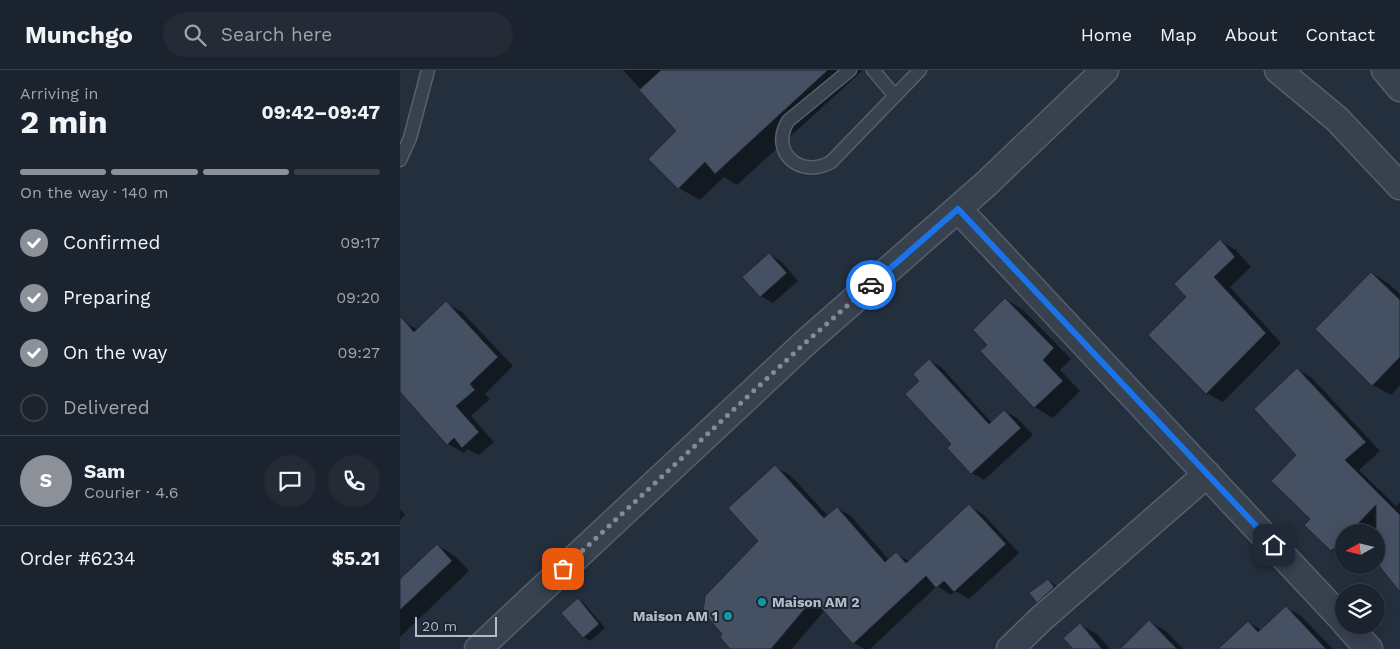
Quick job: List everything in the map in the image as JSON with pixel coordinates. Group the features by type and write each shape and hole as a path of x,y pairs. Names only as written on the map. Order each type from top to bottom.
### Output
{"street":[{"path":"478,649 805,343 986,184 1105,70"},
{"path":"1278,70 1337,119 1400,186"},
{"path":"1384,70 1400,88"},
{"path":"958,209 1335,611"},
{"path":"1010,649 1042,618 1207,474"},
{"path":"1356,634 1369,649"}],"lane":[{"path":"400,160 410,138 428,70"},
{"path":"850,70 788,121 784,128 782,138 784,149 789,158 798,166 816,168 823,167 831,162 920,70"},
{"path":"873,70 894,96"}],"building":[{"path":"661,70 828,70 715,174 705,162 678,189 648,159 676,131 639,90"},
{"path":"1220,239 1235,257 1214,277 1266,333 1206,394 1148,335 1186,297 1174,284"},
{"path":"769,253 787,273 760,297 742,277"},
{"path":"1371,272 1400,300 1400,357 1372,386 1315,329"},
{"path":"1005,298 1054,348 1043,360 1063,381 1034,408 980,351 987,345 973,330"},
{"path":"446,301 498,357 470,384 475,390 456,406 479,432 462,448 454,438 447,445 400,392 400,316 414,332"},
{"path":"929,359 989,424 1004,410 1021,428 971,474 947,448 951,444 905,394 919,381 913,374"},
{"path":"1297,368 1366,442 1345,460 1400,515 1400,592 1385,573 1385,524 1376,524 1376,505 1358,524 1335,524 1335,547 1331,551 1304,525 1310,519 1271,481 1296,455 1254,409"},
{"path":"775,465 824,518 837,507 885,562 896,552 906,563 969,504 1006,544 954,592 944,581 936,588 926,576 853,644 813,599 771,649 730,649 720,637 722,634 703,612 705,596 758,541 728,508"},
{"path":"437,544 452,561 400,610 400,579"},
{"path":"1048,579 1054,587 1037,603 1029,593"},
{"path":"578,598 599,624 583,638 561,613"},
{"path":"1286,606 1326,649 1218,649 1248,621 1258,632"},
{"path":"1149,620 1177,649 1120,649"},
{"path":"1080,623 1102,649 1073,649 1063,638"}],"way so far":[{"path":"563,569 805,343 871,285"}],"place":[{"name":"Maison AM 2","path":"762,602"},
{"name":"Maison AM 1","path":"728,616"}],"route":[{"path":"871,285 958,209 1274,545"}]}
